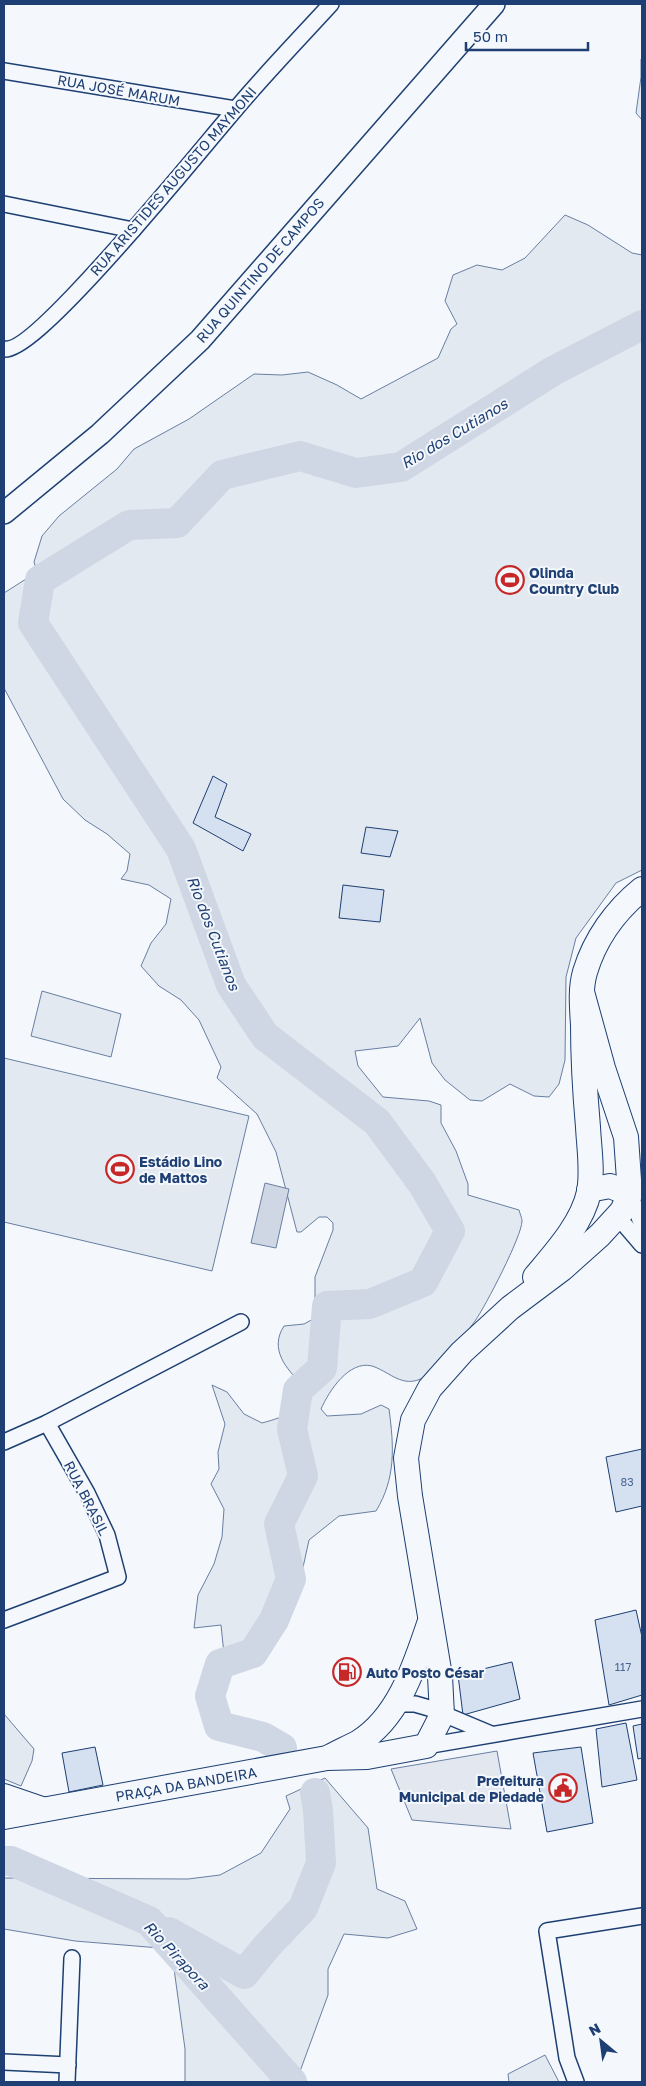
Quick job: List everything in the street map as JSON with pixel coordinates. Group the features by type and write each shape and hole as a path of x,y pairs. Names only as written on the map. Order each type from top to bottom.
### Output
{"main road":[{"name":"RUA QUINTINO DE CAMPOS","path":"4,513 100,434 200,340 488,6"},
{"path":"510,1308 560,1247 588,1195 590,1156 584,1070 582,992 585,973 599,939 617,913 642,889"},
{"path":"327,1758 367,1757 426,1746 442,1715 440,1676 410,1496 406,1458 413,1420 430,1388 462,1352 510,1308 562,1269 618,1217 636,1192 626,1137 603,1068 582,992"},
{"path":"588,1195 610,1186 636,1192"},
{"path":"588,1195 598,1215 618,1217"},
{"path":"327,1758 361,1741 396,1704 414,1668 431,1620"},
{"name":"PRAÇA DA BANDEIRA","path":"4,1817 46,1811 327,1758"},
{"path":"4,1796 46,1811"}],"street":[{"name":"RUA ARISTIDES AUGUSTO MAYMONI","path":"6,349 22,343 60,309 133,230 235,109 331,4"},
{"name":"RUA JOSÉ MARUM","path":"4,70 235,109"},
{"path":"4,204 133,230"},
{"path":"636,1192 642,1225"},
{"path":"618,1217 642,1245"},
{"path":"4,1442 47,1423 241,1322"},
{"name":"RUA BRASIL","path":"4,1620 118,1577 107,1535 87,1493 47,1423"},
{"path":"396,1704 415,1704 491,1734"},
{"path":"426,1746 642,1709"},
{"path":"576,2082 567,2058 546,1931 642,1916"},
{"path":"67,2082 72,1958"},
{"path":"4,2062 68,2065"}],"shaded area":[{"path":"641,59 642,120 636,113 641,77"},
{"path":"565,215 588,225 632,253 642,255 642,870 616,883 576,938 566,977 565,1060 559,1084 549,1097 534,1096 510,1084 482,1101 470,1100 445,1080 432,1063 420,1018 398,1046 355,1051 358,1066 383,1097 429,1101 441,1105 441,1123 456,1151 468,1184 468,1195 519,1210 522,1221 510,1256 480,1313 457,1345 441,1363 425,1376 412,1381 400,1380 378,1368 364,1365 348,1372 329,1394 321,1409 327,1416 361,1414 381,1405 389,1409 392,1462 383,1499 376,1511 339,1516 309,1540 302,1572 283,1602 265,1642 247,1665 236,1666 224,1654 221,1625 194,1628 198,1595 214,1564 222,1537 224,1509 211,1484 219,1469 218,1452 225,1424 212,1385 227,1392 244,1414 262,1423 285,1415 298,1402 303,1385 286,1365 279,1351 278,1343 284,1326 304,1324 315,1318 315,1277 333,1230 333,1223 327,1217 319,1217 301,1232 297,1232 276,1152 257,1114 217,1078 221,1067 199,1020 181,1000 159,986 141,966 151,943 166,924 171,899 149,885 121,879 127,871 130,854 107,834 85,820 63,799 4,688 4,593 37,572 34,562 42,536 59,516 117,469 134,449 189,419 254,374 282,375 308,372 337,385 361,399 438,358 451,329 457,324 445,301 453,275 477,265 502,270 525,258"},
{"path":"42,991 121,1014 111,1057 31,1036"},
{"name":"Estádio Lino de Mattos","path":"4,1058 249,1116 212,1271 4,1222"},
{"path":"265,1183 289,1189 276,1248 251,1243"},
{"path":"4,1714 34,1749 32,1761 21,1786 4,1779"},
{"path":"497,1751 511,1829 412,1820 391,1769"},
{"path":"325,1778 368,1828 377,1889 405,1901 417,1929 388,1938 344,1934 328,1969 328,1995 299,2074 308,2082 185,2082 185,2049 172,1954 160,1948 75,1941 4,1929 4,1878 188,1879 220,1875 261,1853 290,1809 286,1796"},
{"path":"545,2055 559,2082 509,2082 508,2074"}],"building":[{"path":"213,776 227,784 215,817 251,834 243,851 193,823"},
{"path":"366,827 398,831 390,857 361,853"},
{"path":"343,885 384,890 380,922 339,918"},
{"path":"642,1449 642,1506 616,1512 606,1457"},
{"path":"636,1610 642,1637 642,1695 609,1705 595,1620"},
{"path":"512,1662 520,1699 463,1715 458,1675"},
{"path":"626,1723 637,1780 602,1787 596,1729"},
{"path":"642,1724 642,1758 638,1759 633,1726"},
{"path":"95,1747 103,1785 69,1792 62,1753"},
{"name":"Prefeitura Municipal de Piedade","path":"581,1747 593,1823 547,1832 533,1753"}],"waterway":[{"name":"Rio dos Cutianos","path":"282,1748 263,1737 219,1726 210,1696 220,1664 253,1653 274,1620 291,1579 279,1524 303,1476 292,1429 298,1390 322,1368 327,1306 370,1304 423,1282 450,1231 422,1183 377,1122 265,1036 231,985 181,849 33,623 40,580 129,525 177,523 222,475 300,456 356,473 401,467 553,371 642,325"},
{"name":"Rio dos Cutianos","path":"169,1932 244,1974 267,1946 303,1908 321,1863 318,1810 315,1793"},
{"name":"Rio Pirapora","path":"4,1861 11,1861 149,1921 292,2082"}],"place":[{"name":"Olinda Country Club","path":"510,580"},
{"name":"Estádio Lino de Mattos","path":"120,1169"},
{"name":"Auto Posto César","path":"347,1672"},
{"name":"Prefeitura Municipal de Piedade","path":"563,1788"}]}
